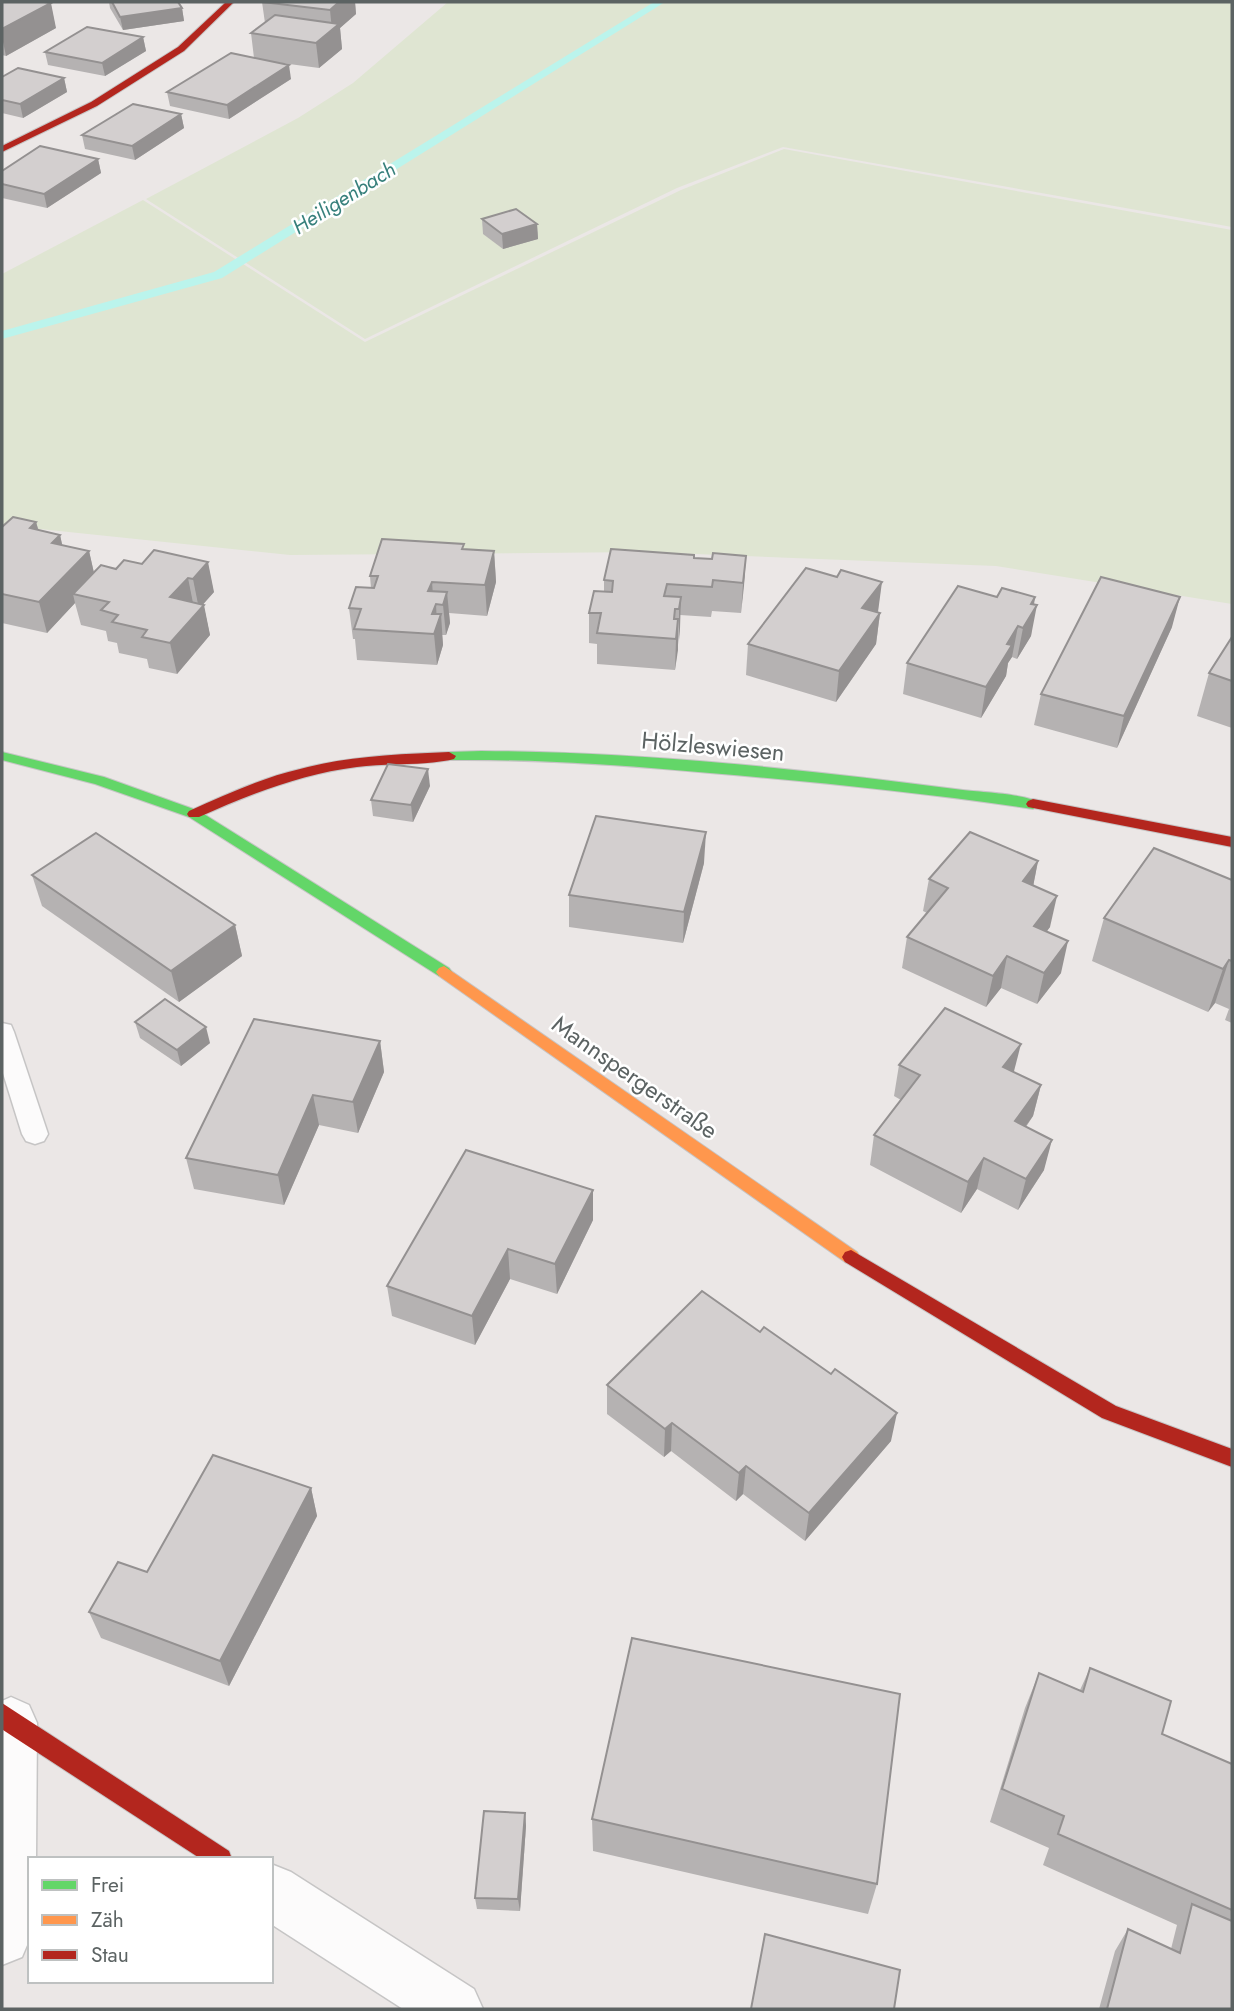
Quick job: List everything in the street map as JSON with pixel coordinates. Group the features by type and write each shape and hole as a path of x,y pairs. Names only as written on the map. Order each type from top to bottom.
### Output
{"street":[{"path":"2,149 94,104 170,56 230,2"},
{"name":"Hölzleswiesen","path":"194,814 256,787 316,769 410,756 600,759 882,782 1146,821 1232,842"},
{"name":"Mannspergerstraße","path":"2,757 99,780 194,814 461,983 846,1254 1109,1412 1232,1458"},
{"path":"6,1718 217,1857"},
{"path":"2,1937 7,1921 6,1718"},
{"path":"273,1893 454,2009"}],"lane":[{"path":"2,1032 35,1134"}],"green space":[{"path":"448,2 1232,2 1232,227 783,147 677,188 365,339 146,199 298,118 353,83"},
{"path":"784,149 1232,230 1232,604 996,566 644,552 290,555 11,526 2,535 2,274 143,200 365,342 681,190"}],"building":[{"path":"2,2 44,2 51,3 2,29"},
{"path":"112,2 178,2 182,8 120,17"},
{"path":"262,2 339,2 330,10"},
{"path":"275,15 339,24 316,43 251,33"},
{"path":"87,27 143,37 102,63 45,52"},
{"path":"231,53 289,65 227,105 167,92"},
{"path":"18,68 64,78 20,104 2,100 2,77"},
{"path":"133,104 181,114 132,146 82,135"},
{"path":"40,146 98,159 44,194 2,184 2,171"},
{"path":"516,209 537,224 502,234 482,219"},
{"path":"13,517 36,522 30,528 60,535 52,543 89,551 39,602 2,594 2,527"},
{"path":"382,539 464,544 462,549 494,551 485,585 432,582 428,591 447,592 443,605 436,604 432,614 441,614 434,634 354,629 361,609 349,608 356,587 374,588 378,576 370,576"},
{"path":"611,549 694,555 694,558 712,559 713,553 746,556 743,583 713,580 712,587 667,584 664,596 681,597 679,609 675,609 674,619 678,619 676,639 597,633 601,613 589,613 594,591 612,592 613,581 604,580"},
{"path":"154,550 208,562 193,579 188,578 170,597 204,605 170,643 142,637 147,630 112,622 118,615 101,610 109,602 73,594 101,565 116,569 124,560 142,564"},
{"path":"806,568 837,577 841,570 882,582 862,608 880,613 839,671 748,644"},
{"path":"1101,577 1180,597 1124,716 1041,694"},
{"path":"958,586 997,597 1002,588 1035,597 1031,604 1037,605 1023,628 1018,626 1007,644 1012,645 986,687 907,663"},
{"path":"1232,637 1232,681 1209,673"},
{"path":"388,764 428,769 411,805 371,800"},
{"path":"596,816 706,832 684,912 569,895"},
{"path":"970,832 1038,861 1023,881 1057,896 1034,926 1068,941 1044,973 1007,956 993,976 907,937 948,888 929,879"},
{"path":"96,833 235,925 171,971 32,875"},
{"path":"1154,848 1232,880 1232,961 1229,960 1223,969 1104,918"},
{"path":"165,999 206,1027 177,1050 135,1022"},
{"path":"945,1008 1021,1044 1003,1067 1041,1085 1015,1121 1052,1140 1026,1179 984,1158 968,1182 874,1135 920,1075 899,1065"},
{"path":"254,1019 380,1041 353,1102 313,1095 278,1175 186,1158"},
{"path":"466,1150 593,1190 555,1264 508,1249 472,1316 387,1286"},
{"path":"702,1291 760,1332 764,1327 831,1374 835,1369 897,1413 809,1513 746,1466 739,1473 672,1423 665,1429 607,1385"},
{"path":"213,1455 311,1488 220,1661 89,1612 118,1562 147,1572"},
{"path":"632,1638 900,1694 877,1884 592,1819"},
{"path":"1090,1668 1171,1701 1162,1734 1232,1764 1232,1910 1058,1834 1064,1816 1002,1789 1039,1673 1083,1692"},
{"path":"484,1811 525,1813 518,1899 475,1898"},
{"path":"1192,1904 1232,1921 1232,2009 1107,2009 1128,1929 1180,1953"},
{"path":"765,1934 900,1970 894,2009 751,2009"}],"waterway":[{"name":"Heiligenbach","path":"2,335 218,275 660,2"}],"traffic: fast":[{"path":"2,756 99,780 194,814 444,972"},
{"path":"449,756 545,757 673,765 869,783 1033,804"}],"traffic: slow":[{"path":"444,972 851,1257"}],"traffic: jam":[{"path":"2,149 94,104 181,49 230,2"},
{"path":"194,814 259,786 300,773 355,763 449,756"},
{"path":"1033,804 1232,842"},
{"path":"851,1257 1109,1412 1232,1458"},
{"path":"2,1713 11,1723 218,1857"}]}
